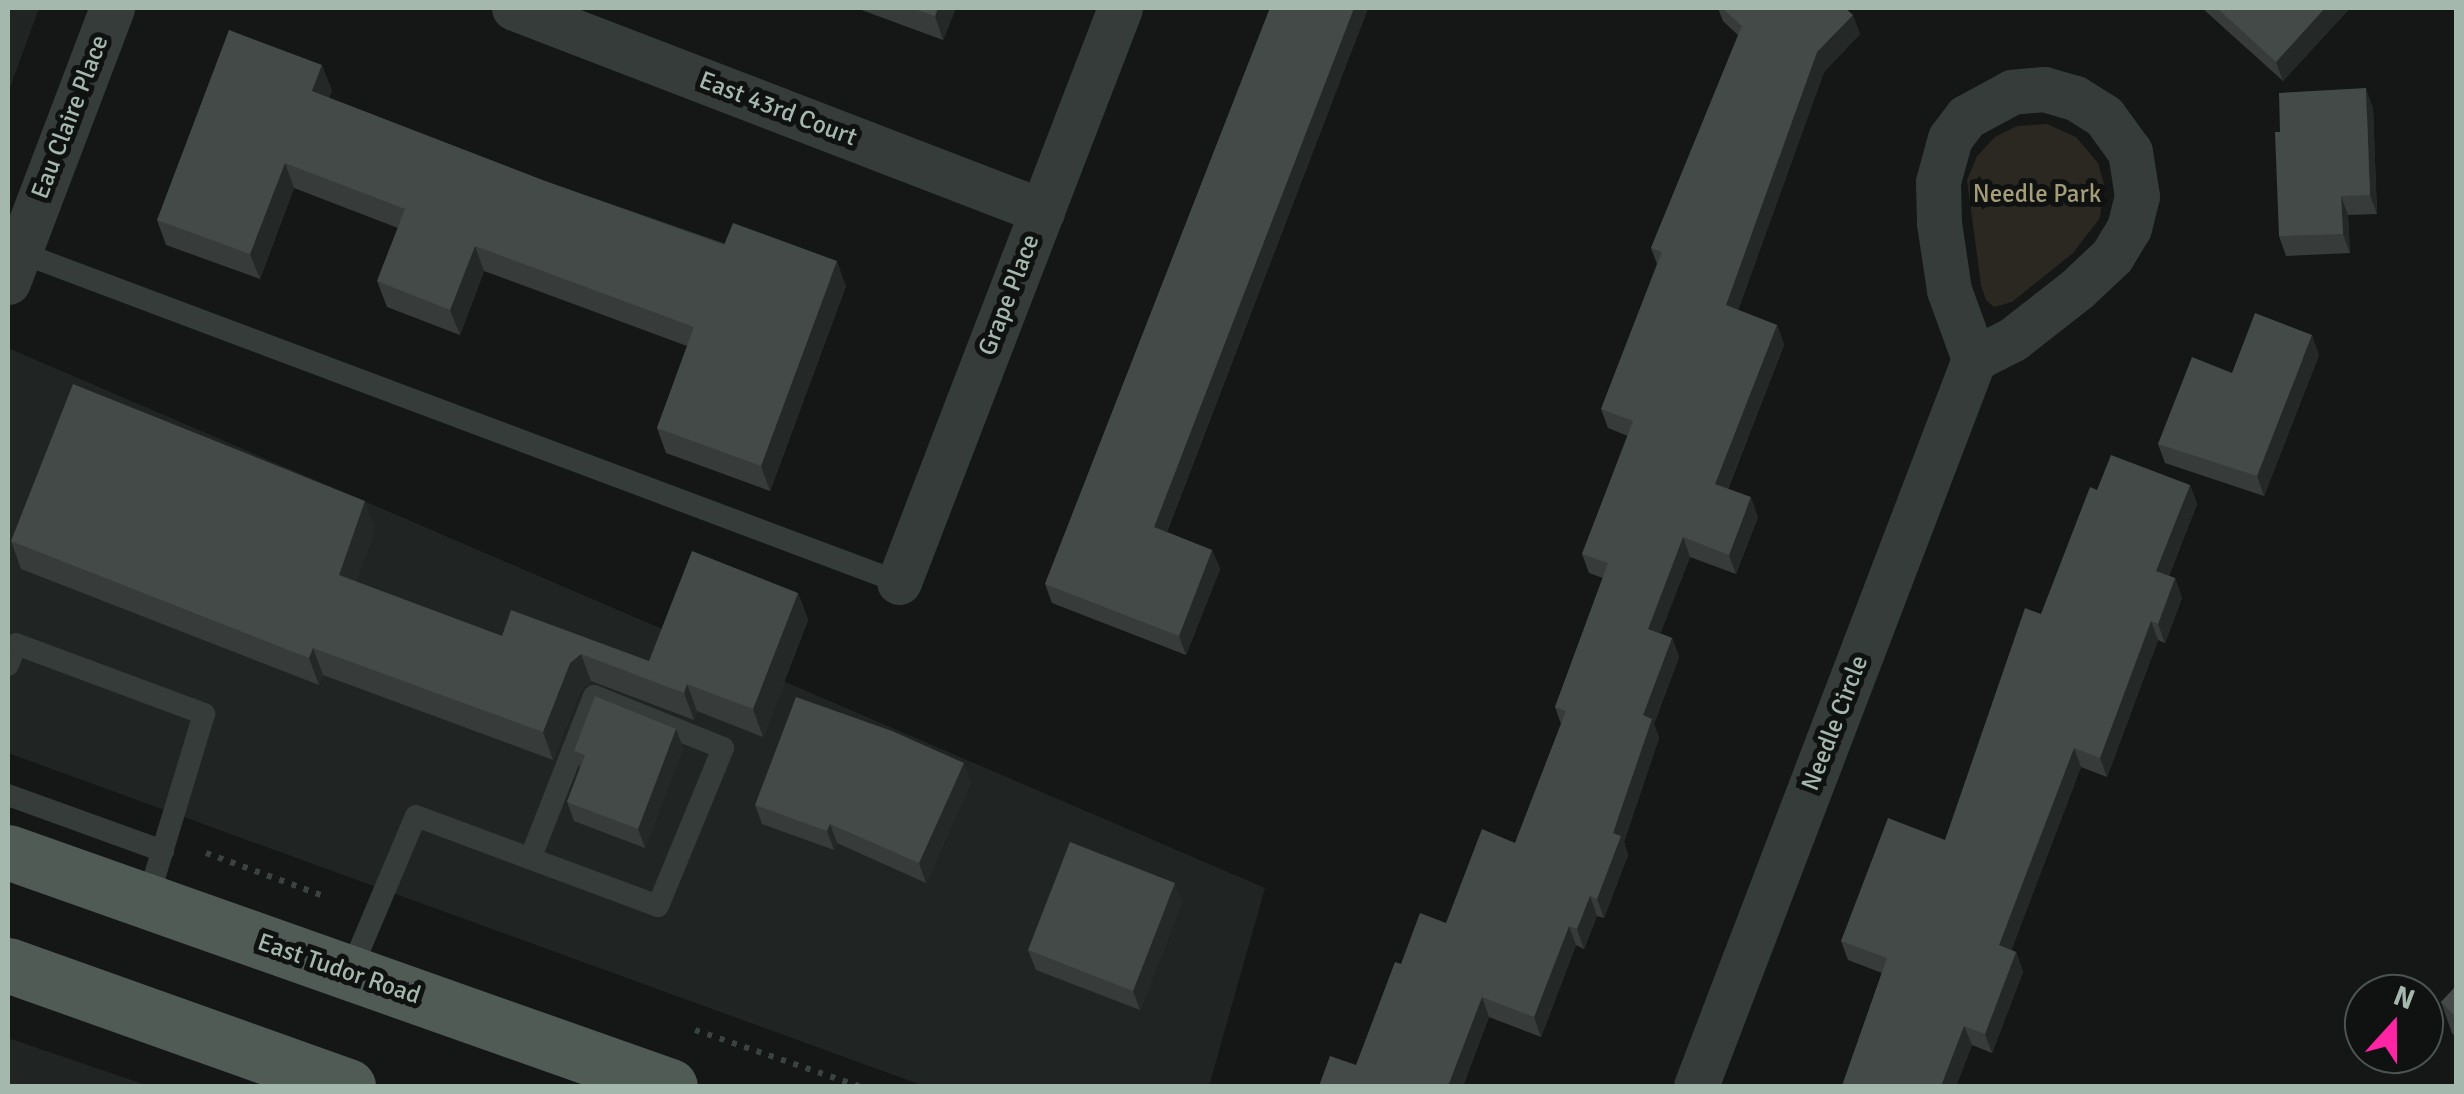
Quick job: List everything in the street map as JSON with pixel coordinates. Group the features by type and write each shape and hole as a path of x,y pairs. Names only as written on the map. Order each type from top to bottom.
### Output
{"main road":[{"name":"East Tudor Road","path":"8,852 670,1086"},
{"path":"8,966 348,1086"}],"street":[{"name":"Eau Claire Place","path":"13,267 112,8"},
{"name":"East 43rd Court","path":"514,8 1042,210"},
{"name":"Grape Place","path":"900,582 1120,8"},
{"path":"2044,90 2075,98 2104,116 2130,152 2136,196 2129,228 2112,256 2057,306 1974,360 1949,290 1939,223 1938,182 1950,138 1966,116 2012,92 2044,90"},
{"name":"Needle Circle","path":"1696,1086 1974,360"}],"lane":[{"path":"13,267 900,582"},
{"path":"8,665 16,644 204,714 147,902"},
{"path":"350,972 416,816 658,906 724,748 594,696 531,857"},
{"path":"8,795 162,850"}],"shaded area":[{"path":"8,8 39,8 8,93"},
{"path":"8,348 1265,888 1209,1086 924,1086 8,753"},
{"path":"8,1038 149,1086 8,1086"}],"green space":[{"name":"Needle Park","path":"2047,124 2076,137 2098,163 2104,184 2100,218 2073,253 2012,302 1994,307 1986,300 1981,285 1967,180 1977,156 1995,137 2017,126"}],"building":[{"path":"911,8 938,8 935,16"},
{"path":"1270,8 1354,8 1154,527 1212,550 1179,636 1045,584"},
{"path":"1722,8 1845,8 1853,15 1817,52 1726,305 1777,325 1715,484 1751,497 1729,555 1683,537 1648,629 1672,638 1643,715 1652,719 1613,833 1621,836 1597,899 1590,896 1577,929 1569,926 1534,1017 1482,997 1448,1086 1319,1086 1330,1056 1356,1065 1395,962 1401,964 1420,913 1446,923 1482,829 1515,843 1566,711 1555,707 1608,563 1582,554 1633,421 1601,409 1662,252 1651,248 1742,26"},
{"path":"2217,8 2325,8 2276,62"},
{"path":"229,30 322,65 312,91 545,181 724,245 733,223 837,261 761,466 657,428 694,327 475,246 450,310 377,281 405,209 285,163 250,254 157,220"},
{"path":"2366,88 2370,195 2341,196 2343,234 2279,236 2275,132 2280,132 2279,93"},
{"path":"2255,313 2312,335 2257,476 2158,444 2192,357 2232,373"},
{"path":"73,384 365,501 339,575 502,636 511,610 649,661 692,551 798,593 753,709 687,684 684,693 581,654 570,663 543,732 313,648 309,658 11,541"},
{"path":"2111,455 2190,485 2156,571 2175,578 2158,624 2151,621 2100,758 2074,748 1999,945 2016,952 1985,1034 1964,1026 1941,1086 1842,1086 1887,958 1841,941 1888,818 1945,840 2025,608 2041,614 2090,487 2097,490"},
{"path":"595,696 676,729 638,829 567,802 585,755 574,751"},
{"path":"796,697 892,731 964,763 919,863 830,824 827,831 755,805"},
{"path":"1070,842 1175,883 1133,991 1028,950"},
{"path":"2456,986 2456,1017 2444,1005 2444,999"}]}
